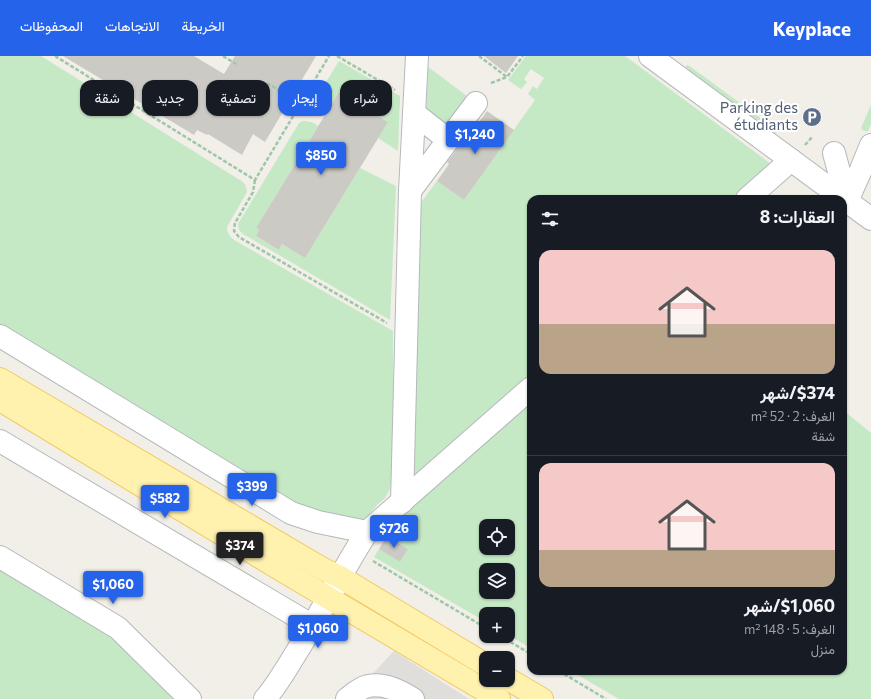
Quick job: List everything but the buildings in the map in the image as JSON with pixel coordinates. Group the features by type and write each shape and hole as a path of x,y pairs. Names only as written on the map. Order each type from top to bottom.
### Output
{"main road":[{"path":"0,379 479,661"},
{"path":"0,400 328,598 499,699"},
{"path":"515,682 542,699"}],"street":[{"path":"402,502 406,334 406,179 414,107 417,56"},
{"path":"650,56 839,195"},
{"path":"406,179 448,140 476,103"},
{"path":"414,107 448,140"},
{"path":"871,145 866,176 847,201 871,219"},
{"path":"845,195 834,153 866,176"},
{"path":"752,195 791,160"},
{"path":"0,336 290,513 318,522 367,532"},
{"path":"265,699 275,688 313,626 355,550 367,532 527,392"},
{"path":"0,441 313,626"},
{"path":"0,557 118,628 190,699"},
{"path":"346,699 355,692 368,686 385,686 402,692 414,699"}],"path":[{"path":"55,56 255,180"},
{"path":"315,80 329,56"},
{"path":"337,56 414,107"},
{"path":"479,56 507,77"},
{"path":"491,83 507,77 523,56"},
{"path":"225,57 236,64"},
{"path":"293,116 255,180 254,192 235,223 234,231 239,237 406,334"},
{"path":"355,550 479,624"},
{"path":"512,643 527,652"},
{"path":"566,675 606,699"}],"shaded area":[{"path":"394,651 469,699 349,699"}],"green space":[{"path":"0,56 41,56 80,80 80,116 134,116 134,114 243,182 246,186 247,192 227,227 228,233 234,240 393,331 393,459 392,482 389,491 385,498 365,519 358,523 318,517 0,328"},
{"path":"526,56 625,56 775,167 742,195 527,195 527,379 413,477 419,205 437,181 464,200 535,100 528,94 533,86 537,89 544,78 531,69 524,79 527,82 521,89 508,80"},
{"path":"339,61 372,80 340,80 340,93 332,103 332,80 327,80"},
{"path":"688,65 777,130 776,133 774,134 685,69"},
{"path":"428,67 467,96 443,130 426,116"},
{"path":"392,91 400,96 398,151 378,138 388,122 378,116 392,116"},
{"path":"871,105 871,124 868,131 864,131 861,128"},
{"path":"303,121 311,122 318,126 256,228 259,230 256,236 279,250 282,244 305,258 360,168 396,186 390,320 243,234 239,230 238,224 299,123"},
{"path":"527,406 527,646 515,639 515,607 479,607 479,618 374,557 379,549 400,562 408,549 387,536 398,519"},
{"path":"847,413 871,433 871,699 619,699 578,675 847,675"},
{"path":"0,566 110,632 177,699 0,699"}],"place":[{"name":"Parking des étudiants","path":"812,117"}]}
